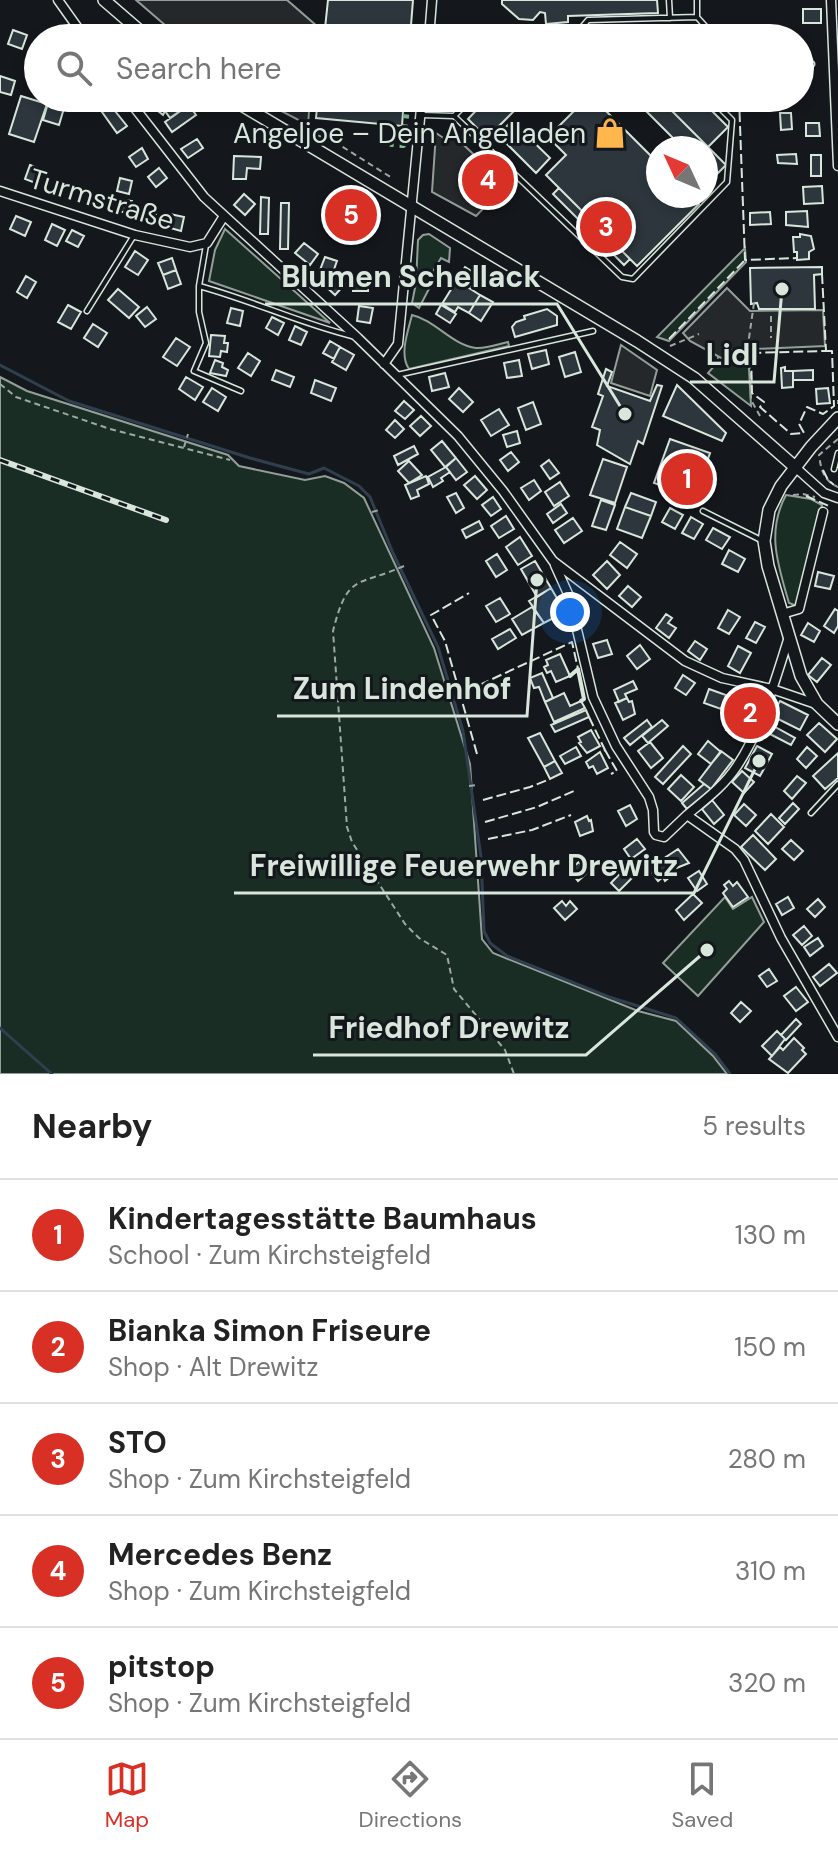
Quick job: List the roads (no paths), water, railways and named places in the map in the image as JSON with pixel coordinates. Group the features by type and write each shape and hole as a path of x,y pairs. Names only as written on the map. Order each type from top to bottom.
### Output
{"street":[{"path":"58,0 75,24"},
{"path":"104,0 132,24"},
{"path":"430,24 432,0"},
{"path":"831,0 838,166"},
{"path":"137,112 189,181 397,375 458,436 503,491 553,561 569,596 593,697 616,746 649,797 654,832 664,837 720,787 736,767 772,689 789,637"},
{"path":"254,112 694,378 824,493 838,498"},
{"path":"384,364 398,344 420,112"},
{"name":"Turmstraße","path":"0,191 135,235 190,247 207,243 224,216"},
{"path":"838,418 781,486 769,510 764,541 768,566 801,676 817,704 838,724"},
{"path":"782,614 799,609 823,512"},
{"path":"553,561 685,661 722,678 772,689 817,704"},
{"path":"687,815 735,849 744,860 781,938 838,1037"}],"lane":[{"path":"669,0 670,18"},
{"path":"697,0 697,17 703,24"},
{"path":"585,24 588,20 697,17"},
{"path":"454,116 458,112"},
{"path":"420,115 454,116 622,277 633,279 727,182 732,120 724,112"},
{"path":"87,311 135,235"},
{"path":"207,243 199,286 199,312 206,343 194,371 241,391"},
{"path":"199,286 241,298 318,328 358,338"},
{"path":"397,375 593,331"},
{"path":"834,469 838,453"},
{"path":"703,511 764,541"},
{"path":"811,813 838,784"}],"waterway":[{"path":"0,365 69,401 309,474 324,468 359,486 370,497 438,647 463,731 481,857 484,931 490,943 507,956 609,997 676,1018 715,1054 730,1074"},
{"path":"0,1028 52,1074"}],"railway":[{"path":"0,460 166,520"}],"place":[{"name":"Angeljoe – Dein Angelladen","path":"610,133"},
{"name":"Mercedes Benz","path":"488,180"},
{"name":"pitstop","path":"351,215"},
{"name":"STO","path":"606,227"},
{"name":"Lidl","path":"782,289"},
{"name":"Blumen Schellack","path":"625,414"},
{"name":"Kindertagesstätte Baumhaus","path":"687,479"},
{"name":"Zum Lindenhof","path":"537,580"},
{"name":"Bianka Simon Friseure","path":"750,713"},
{"name":"Freiwillige Feuerwehr Drewitz","path":"759,761"},
{"name":"Friedhof Drewitz","path":"707,950"}]}
